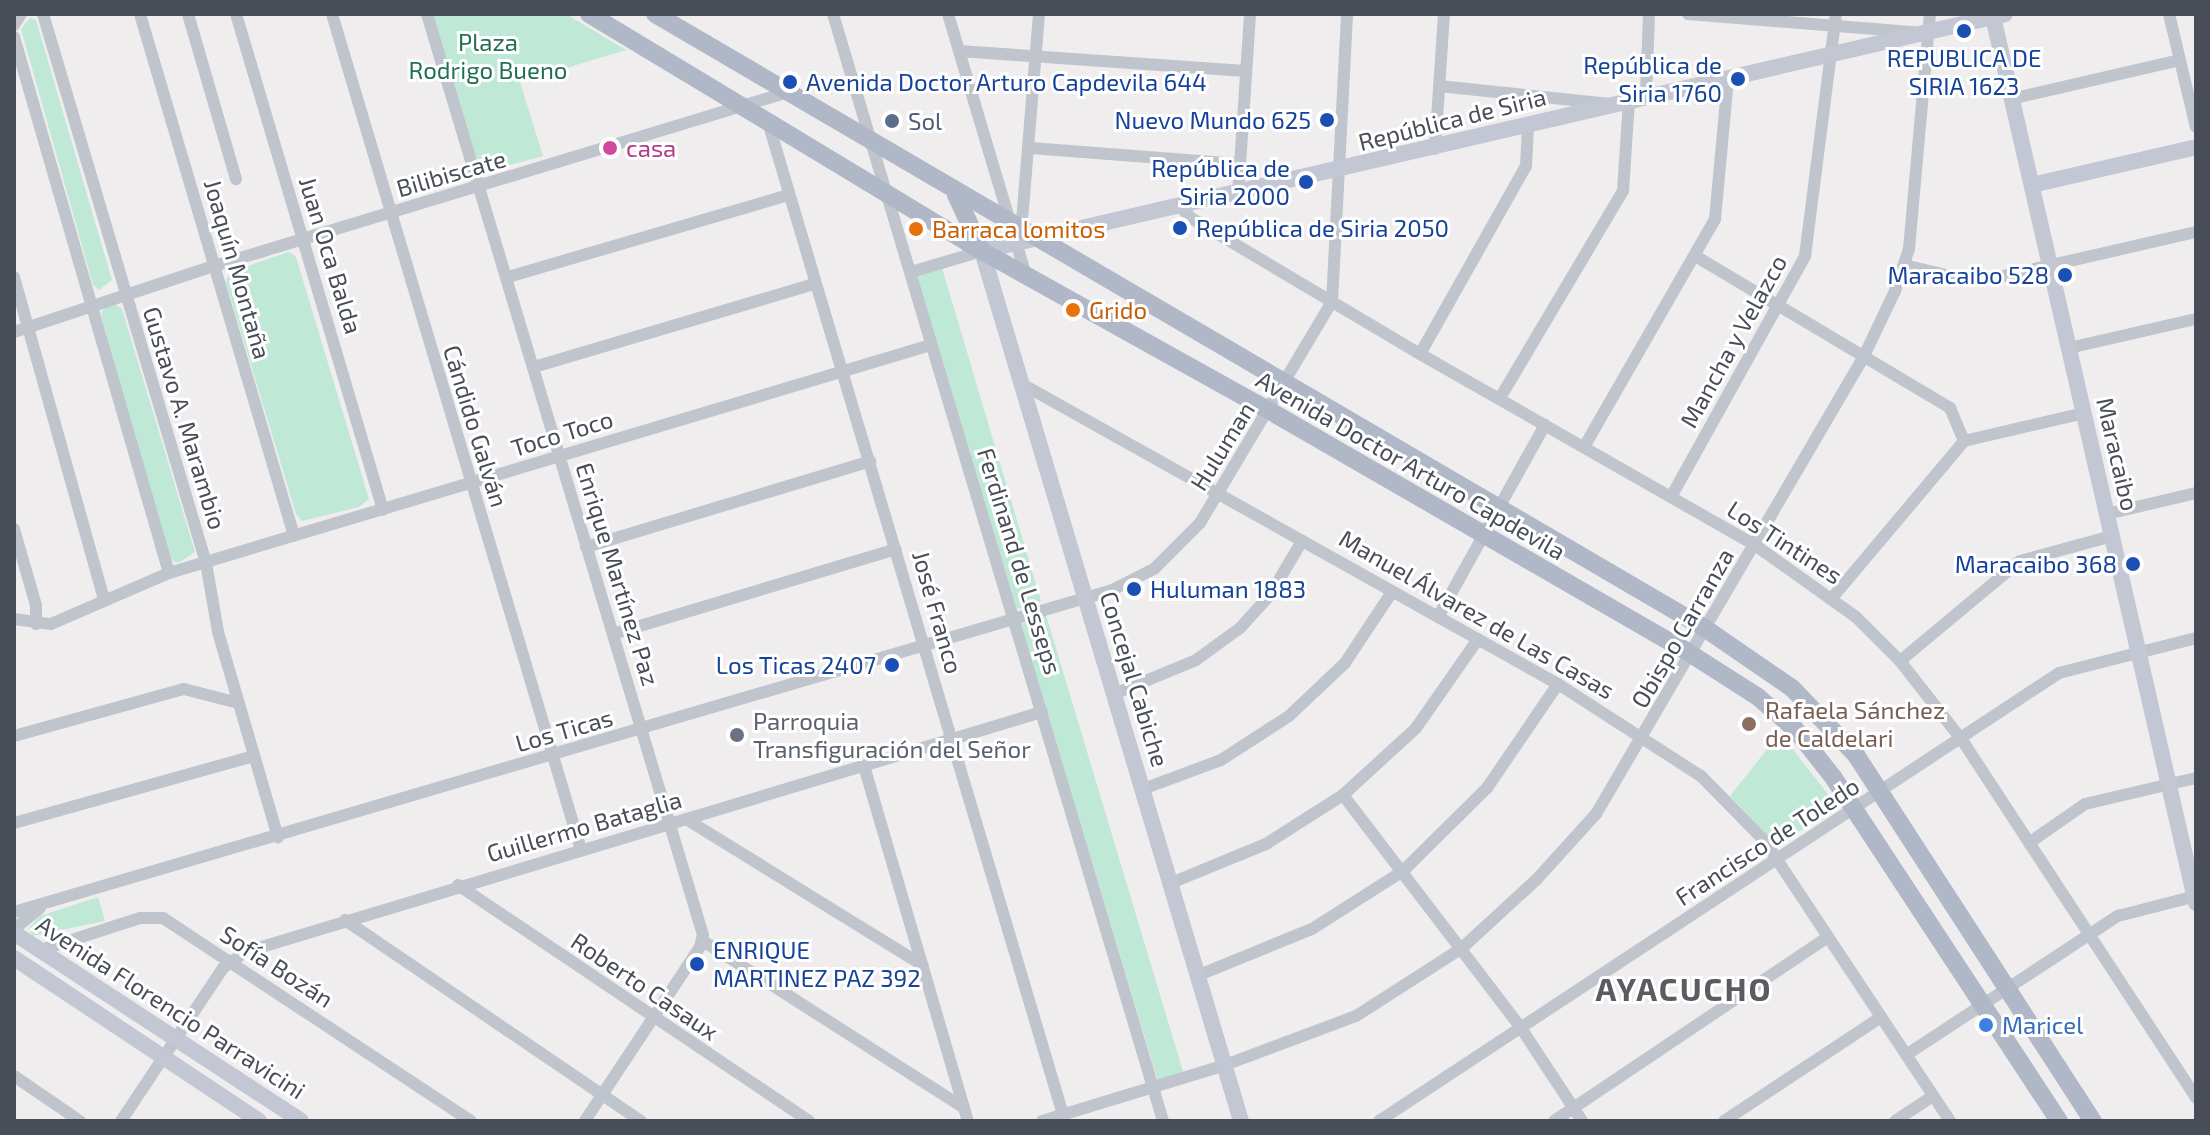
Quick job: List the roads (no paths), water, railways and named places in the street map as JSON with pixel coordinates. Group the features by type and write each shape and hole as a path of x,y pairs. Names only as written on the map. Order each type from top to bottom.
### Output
{"main road":[{"name":"Avenida Doctor Arturo Capdevila","path":"589,14 982,251 1025,272 1270,411 1692,654 1787,721 1856,810 2059,1121"},
{"name":"Avenida Doctor Arturo Capdevila","path":"655,14 952,190 1020,235 1706,629 1821,712 1881,793 2093,1121"},
{"name":"República de Siria","path":"982,251 1020,235 1238,195 1610,104 1999,15"},
{"name":"Maracaibo","path":"1999,15 2011,99 2195,898"},
{"path":"2032,185 2196,147"},
{"path":"952,190 982,251"},
{"name":"Concejal Cabiche","path":"982,251 1241,1121"},
{"name":"Avenida Florencio Parravicini","path":"14,931 301,1121"},
{"name":"Avenida Florencio Parravicini","path":"14,958 259,1121"}],"street":[{"path":"14,25 21,14"},
{"name":"Gustavo A. Marambio","path":"43,14 206,563 238,703 278,837"},
{"name":"Joaquín Montaña","path":"140,14 294,536"},
{"path":"188,14 236,179"},
{"name":"Juan Oca Balda","path":"236,14 383,510"},
{"name":"Cándido Galván","path":"332,14 389,214 581,850"},
{"name":"Enrique Martínez Paz","path":"427,14 508,277 703,941"},
{"name":"Ferdinand de Lesseps","path":"833,14 1163,1121"},
{"path":"948,14 1020,235 1025,272"},
{"path":"1020,235 1031,148 1039,14"},
{"path":"1238,195 1250,14"},
{"name":"Huluman","path":"1085,597 1154,569 1185,543 1270,411 1332,302 1347,14"},
{"path":"1435,149 1444,14"},
{"path":"1500,398 1623,191 1649,14"},
{"path":"1688,14 1835,20 1929,33"},
{"name":"Obispo Carranza","path":"1042,1121 1225,1065 1356,1016 1462,948 1568,848 1645,736 1863,358 1904,265 1930,14"},
{"path":"2169,14 2196,127"},
{"name":"Mancha y Velazco","path":"1671,497 1780,309 1809,240 1835,20"},
{"path":"14,37 169,573"},
{"path":"959,51 1245,71"},
{"path":"2011,99 2180,60"},
{"path":"1584,447 1697,257 1718,205 1728,79"},
{"path":"1439,86 1610,104"},
{"name":"Bilibiscate","path":"14,332 27,325 303,238 480,188 788,92"},
{"name":"José Franco","path":"768,122 1063,1115"},
{"path":"1420,354 1526,166 1528,126"},
{"path":"1031,148 1238,164"},
{"path":"508,277 789,195"},
{"name":"Los Tintines","path":"1181,207 1191,218 1420,354 1755,545 1832,598 1900,661 1962,740 2196,1098"},
{"path":"1904,265 1967,280 2196,232"},
{"name":"República de Siria","path":"911,272 982,251"},
{"path":"1697,257 1950,408 1964,441"},
{"path":"14,277 104,600"},
{"path":"534,367 815,284"},
{"path":"2069,348 2196,319"},
{"name":"Toco Toco","path":"36,624 60,621 169,573 931,345"},
{"name":"Manuel Álvarez de Las Casas","path":"1022,384 1558,684 1645,736 1725,798 1778,861 1950,1121"},
{"path":"1832,598 1964,441 2084,413"},
{"path":"1438,617 1545,425"},
{"path":"586,547 870,461"},
{"path":"2107,514 2196,493"},
{"path":"14,529 36,624 14,619"},
{"path":"1900,661 2020,561 2112,536"},
{"path":"1114,694 1173,672 1230,636 1270,595 1302,541"},
{"path":"613,634 896,549"},
{"path":"1143,789 1221,760 1289,716 1345,663 1392,592"},
{"name":"Los Ticas","path":"14,912 278,837 1085,597"},
{"name":"Francisco de Toledo","path":"1379,1121 1856,810 2059,673 2196,638"},
{"path":"1171,883 1266,844 1343,795 1416,728 1478,639"},
{"path":"1199,975 1312,929 1403,871 1487,788 1558,684"},
{"path":"14,734 178,690 238,703"},
{"name":"Guillermo Bataglia","path":"230,961 345,920 458,885 1042,712"},
{"path":"14,823 254,756"},
{"path":"864,766 966,1114"},
{"path":"2029,843 2085,804 2196,778"},
{"path":"1343,795 1521,1028 1582,1121"},
{"path":"686,819 922,965"},
{"name":"Roberto Casaux","path":"458,885 809,1121"},
{"path":"1906,1055 2126,912 2195,898"},
{"name":"Los Ticas","path":"14,931 53,901"},
{"name":"Sofía Bozán","path":"41,950 157,917 230,961 471,1121"},
{"path":"345,920 641,1121"},
{"path":"1554,1121 1828,937"},
{"path":"585,1121 703,941 966,1114"},
{"path":"121,1121 230,961"},
{"path":"1724,1121 1881,1017"},
{"path":"14,1076 80,1121"},
{"path":"1895,1121 1933,1096"}],"place":[{"name":"REPUBLICA DE SIRIA 1623","path":"1964,31"},
{"name":"República de Siria 1760","path":"1738,79"},
{"name":"Avenida Doctor Arturo Capdevila 644","path":"790,82"},
{"name":"Nuevo Mundo 625","path":"1327,120"},
{"name":"Sol","path":"892,121"},
{"name":"casa","path":"610,148"},
{"name":"República de Siria 2000","path":"1306,182"},
{"name":"República de Siria 2050","path":"1180,228"},
{"name":"Barraca lomitos","path":"916,229"},
{"name":"Maracaibo 528","path":"2065,275"},
{"name":"Grido","path":"1073,310"},
{"name":"Maracaibo 368","path":"2133,564"},
{"name":"Huluman 1883","path":"1134,589"},
{"name":"Los Ticas 2407","path":"892,665"},
{"name":"Rafaela Sánchez de Caldelari","path":"1749,724"},
{"name":"Parroquia Transfiguración del Señor","path":"737,735"},
{"name":"ENRIQUE MARTINEZ PAZ 392","path":"697,964"},
{"name":"Maricel","path":"1986,1025"}],"district":[{"name":"AYACUCHO","path":"1684,988"}],"park label":[{"name":"Plaza Rodrigo Bueno","path":"488,56"}]}
